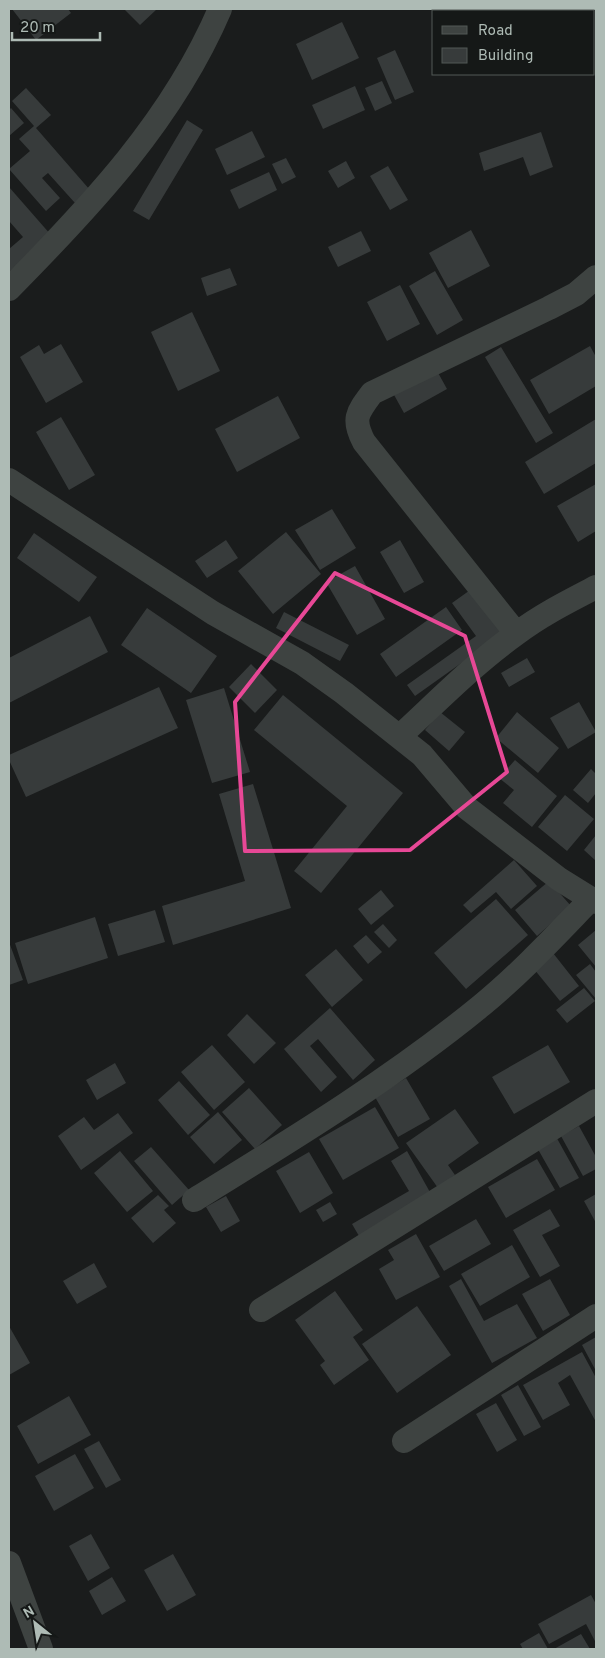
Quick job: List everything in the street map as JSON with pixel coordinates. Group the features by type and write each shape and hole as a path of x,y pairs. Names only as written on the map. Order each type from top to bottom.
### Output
{"street":[{"path":"9,289 109,185 188,73 205,44 220,9"},
{"path":"516,633 364,442 356,426 360,409 372,393 550,308 576,294 596,277"},
{"path":"9,480 213,613 302,663 400,736 422,756 467,808 543,868 594,900 483,1004 432,1044 302,1133 194,1200"},
{"path":"400,736 480,662 516,633 549,612 596,587"},
{"path":"261,1310 596,1101"},
{"path":"404,1441 596,1316"},
{"path":"9,1564 41,1649"}],"highlighted area":[{"path":"335,573 465,636 507,772 410,850 245,851 235,702"}],"building":[{"path":"12,9 68,9 71,13 36,40"},
{"path":"124,9 157,9 140,25"},
{"path":"566,9 587,9 585,10"},
{"path":"342,22 359,58 312,80 296,44"},
{"path":"395,50 414,92 395,100 377,58"},
{"path":"382,81 392,103 375,111 365,88"},
{"path":"355,86 365,110 323,129 312,105"},
{"path":"26,88 51,115 36,128 90,190 75,203 48,173 42,178 60,198 46,211 9,169 30,151 19,139 34,126 12,101"},
{"path":"11,108 24,123 9,136 9,110"},
{"path":"187,120 203,130 149,220 133,211"},
{"path":"252,131 265,157 227,175 215,149"},
{"path":"541,132 553,167 530,176 523,157 484,171 479,153"},
{"path":"286,158 296,177 282,184 272,164"},
{"path":"346,161 355,178 338,188 328,171"},
{"path":"388,166 408,200 390,210 370,176"},
{"path":"269,172 277,190 239,209 230,190"},
{"path":"9,187 51,235 9,272 9,249 23,237 9,221"},
{"path":"471,230 490,266 448,288 429,253"},
{"path":"361,231 371,251 338,267 328,247"},
{"path":"230,268 237,285 207,296 201,278"},
{"path":"435,271 463,320 437,335 409,286"},
{"path":"400,285 420,324 387,341 367,302"},
{"path":"192,312 220,371 178,391 151,332"},
{"path":"61,344 83,382 46,403 20,357 39,345 44,354"},
{"path":"590,346 596,357 596,386 549,414 530,380"},
{"path":"501,347 553,433 536,443 485,357"},
{"path":"436,369 447,389 404,413 393,393"},
{"path":"278,396 300,438 237,472 215,429"},
{"path":"61,417 95,475 69,490 36,432"},
{"path":"596,419 596,463 544,494 525,462"},
{"path":"596,484 596,531 578,542 557,506"},
{"path":"332,509 356,548 320,570 295,530"},
{"path":"286,532 321,574 273,614 238,571"},
{"path":"34,533 97,577 79,602 17,558"},
{"path":"226,540 238,558 207,578 195,561"},
{"path":"400,540 424,582 404,593 380,552"},
{"path":"355,566 385,619 357,635 326,582"},
{"path":"473,588 505,632 415,696 407,685 476,636 452,603"},
{"path":"446,607 462,630 396,677 380,654"},
{"path":"147,608 217,656 191,693 121,645"},
{"path":"284,612 349,645 340,661 276,628"},
{"path":"90,616 108,652 9,703 9,658"},
{"path":"527,658 535,672 509,687 501,673"},
{"path":"251,664 277,690 255,713 229,687"},
{"path":"159,687 178,728 26,797 9,760 9,755"},
{"path":"224,688 250,772 212,783 186,700"},
{"path":"283,695 403,793 321,893 294,871 347,806 254,730"},
{"path":"579,702 596,732 568,749 550,718"},
{"path":"440,712 465,732 449,751 425,730"},
{"path":"517,712 559,748 538,773 496,738"},
{"path":"515,760 557,796 532,827 503,803 514,790 499,778"},
{"path":"591,769 596,774 596,793 588,803 573,790"},
{"path":"253,784 291,908 173,945 162,906 245,881 219,794"},
{"path":"565,795 594,819 567,851 538,827"},
{"path":"596,835 596,861 584,850"},
{"path":"514,860 537,886 511,909 496,892 471,913 463,905"},
{"path":"549,881 571,906 537,936 515,910"},
{"path":"381,890 394,906 371,925 358,909"},
{"path":"496,899 528,935 466,989 434,953"},
{"path":"155,910 165,942 118,956 108,924"},
{"path":"95,917 108,958 28,984 15,943"},
{"path":"383,924 397,940 389,948 374,932"},
{"path":"596,930 596,967 578,945"},
{"path":"366,935 382,952 368,964 353,946"},
{"path":"9,942 23,980 9,985"},
{"path":"336,949 363,980 332,1007 305,975"},
{"path":"553,953 579,986 560,1001 534,969"},
{"path":"590,964 596,972 596,999 576,975"},
{"path":"584,988 595,1001 567,1023 556,1010"},
{"path":"330,1008 375,1060 353,1080 318,1039 310,1046 337,1077 321,1092 284,1049"},
{"path":"247,1014 276,1043 254,1064 227,1035"},
{"path":"212,1045 245,1082 214,1110 181,1072"},
{"path":"548,1045 570,1082 514,1114 492,1077"},
{"path":"115,1063 126,1083 97,1100 86,1080"},
{"path":"406,1078 430,1119 398,1137 375,1097"},
{"path":"179,1081 210,1115 188,1135 158,1100"},
{"path":"249,1088 282,1125 255,1149 222,1112"},
{"path":"375,1107 399,1148 343,1180 319,1139"},
{"path":"455,1109 479,1143 448,1165 455,1175 438,1188 406,1143"},
{"path":"218,1112 242,1140 214,1164 190,1137"},
{"path":"118,1113 133,1133 81,1170 58,1136 84,1117 94,1130"},
{"path":"579,1126 596,1157 596,1169 583,1176 561,1136"},
{"path":"554,1133 579,1178 560,1188 535,1144"},
{"path":"151,1147 189,1190 172,1205 134,1161"},
{"path":"120,1151 153,1191 127,1212 94,1173"},
{"path":"407,1151 431,1194 359,1236 352,1224 409,1191 391,1161"},
{"path":"309,1152 333,1193 300,1213 276,1171"},
{"path":"537,1159 555,1190 506,1218 488,1187"},
{"path":"596,1194 596,1223 584,1201"},
{"path":"158,1195 169,1206 164,1210 176,1223 153,1243 131,1218"},
{"path":"226,1196 240,1221 221,1232 206,1207"},
{"path":"330,1202 337,1214 323,1222 316,1210"},
{"path":"550,1209 560,1226 542,1235 560,1266 540,1277 513,1230"},
{"path":"476,1219 491,1244 444,1271 429,1246"},
{"path":"416,1234 440,1277 396,1300 379,1269 394,1260 388,1250"},
{"path":"512,1245 530,1277 480,1306 461,1274"},
{"path":"94,1263 107,1287 77,1304 63,1281"},
{"path":"461,1279 484,1321 517,1304 537,1338 492,1363 449,1286"},
{"path":"550,1279 570,1315 543,1331 522,1294"},
{"path":"335,1291 363,1330 353,1337 369,1360 334,1385 320,1365 325,1361 295,1320"},
{"path":"417,1306 451,1355 397,1393 362,1344"},
{"path":"9,1326 30,1363 9,1375"},
{"path":"596,1337 596,1371 582,1345"},
{"path":"582,1352 596,1378 596,1422 570,1375 558,1383 570,1405 543,1420 523,1385"},
{"path":"518,1385 541,1427 524,1436 501,1395"},
{"path":"69,1396 91,1435 38,1464 17,1426"},
{"path":"496,1403 517,1440 497,1452 476,1414"},
{"path":"99,1441 121,1480 106,1488 84,1449"},
{"path":"75,1454 94,1488 54,1511 35,1476"},
{"path":"91,1534 110,1568 88,1581 69,1546"},
{"path":"173,1554 196,1595 167,1611 144,1570"},
{"path":"112,1577 126,1601 102,1615 89,1591"},
{"path":"591,1595 596,1604 596,1643 586,1624 549,1644 538,1624"},
{"path":"539,1633 548,1649 523,1649 520,1644"},
{"path":"581,1634 590,1649 554,1649"}]}
